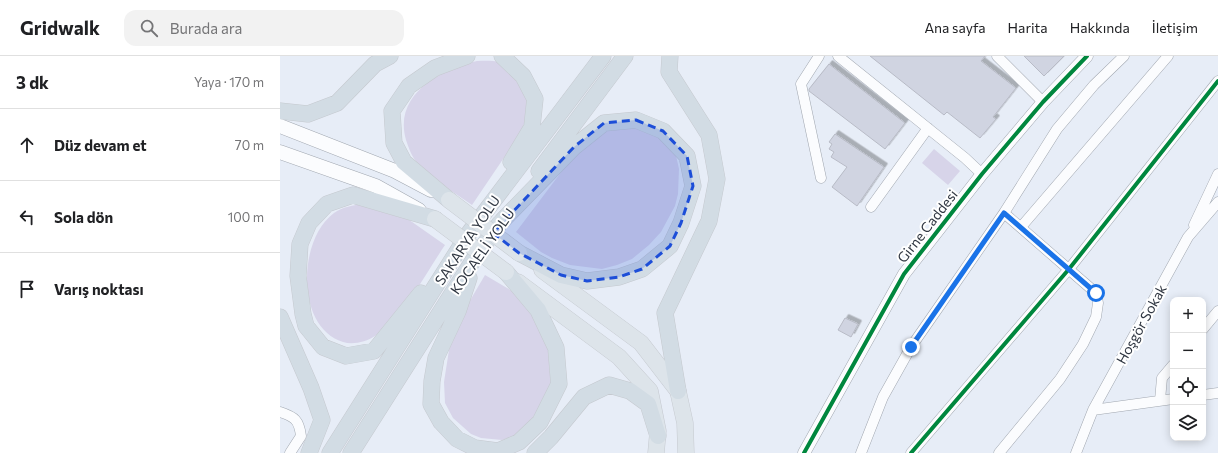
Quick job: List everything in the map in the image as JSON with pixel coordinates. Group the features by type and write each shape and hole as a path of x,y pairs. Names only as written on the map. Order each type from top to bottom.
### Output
{"highway":[{"path":"280,111 308,114 337,103 375,64 390,56"},
{"path":"449,200 404,162 394,143 392,111 409,86 435,68 467,56"},
{"path":"435,219 353,195 327,204 309,223 300,244 298,276 306,326 323,347 346,356 374,351 471,230 532,127 535,99 523,76 502,56"},
{"name":"SAKARYA YOLU","path":"330,453 471,230 603,56"},
{"name":"KOCAELİ YOLU","path":"351,453 476,256 625,56"},
{"path":"670,56 669,72 709,135 717,179 709,221 665,313 678,390"},
{"path":"502,221 574,147 604,123 636,120 663,131 687,156 693,186 682,223 670,246 642,269 619,277 587,281 561,275 519,253"},
{"path":"476,256 458,312 436,358 432,381 431,404 441,422 457,439 475,448 498,451 519,442 540,422 559,384 556,348 538,310 506,272"},
{"path":"280,317 311,388 322,420 309,453"},
{"path":"535,453 551,437 584,398 610,385 630,391 648,404 658,436"}],"main road":[{"path":"280,126 395,171 449,200 641,343 678,390 685,423 686,453"},
{"path":"280,152 376,186 435,219 619,357 650,391 658,431 656,453"}],"street":[{"path":"819,56 801,84 821,178"},
{"path":"838,56 965,158 982,174"},
{"path":"997,56 1043,102"},
{"name":"Girne Caddesi","path":"804,453 904,274 982,174 1043,102 1087,56"},
{"path":"861,453 883,397 911,347 1004,213 1057,129 1094,85 1124,56"},
{"path":"1021,227 1168,56"},
{"path":"911,453 1070,269 1218,81"},
{"path":"871,207 928,128"},
{"path":"1188,237 1218,174"},
{"name":"Hoşgör Sokak","path":"1076,453 1093,410 1188,237 1218,202"},
{"path":"1000,453 1060,379 1083,344 1096,317 1098,303 1096,293 1004,213"},
{"path":"1206,325 1218,311"},
{"path":"1160,400 1162,378 1170,369"},
{"path":"1206,395 1218,393"},
{"path":"1093,410 1170,399"},
{"path":"280,412 293,417 300,426 301,436 290,453"}],"highlighted area":[{"path":"636,120 663,131 687,156 693,186 681,223 670,246 642,269 619,277 587,281 561,275 519,253 493,233 574,147 604,123"}],"shaded area":[{"path":"477,61 502,63 523,77 529,112 520,134 472,205 437,181 418,164 412,156 407,143 404,124 406,110 413,97 423,87 448,70"},
{"path":"634,118 675,151 679,169 678,194 675,206 661,232 649,245 632,259 602,269 570,265 552,258 541,252 516,232 562,171 591,136"},
{"path":"934,149 960,171 948,185 922,163"},
{"path":"363,204 395,210 445,245 404,307 385,328 368,340 347,343 327,333 316,319 310,301 307,282 308,261 313,242 322,225 337,211"},
{"path":"485,275 522,297 539,317 556,376 546,403 517,435 502,440 481,438 471,434 453,418 445,403 444,382 449,350 455,326"}],"building":[{"path":"870,56 985,56 981,61 1016,88 993,117 996,119 980,138 947,112 944,115"},
{"path":"1024,56 1064,56 1044,76"},
{"path":"829,64 905,123 885,149 809,91"},
{"path":"835,134 884,167 857,206 832,187 847,167 831,157 834,152 829,149 832,144 829,142"},
{"path":"845,318 858,324 851,337 838,330"}],"cycle path":[{"path":"804,453 904,274 982,174 1043,102 1087,56"},
{"path":"911,453 1069,269 1218,81"}],"route":[{"path":"911,347 1004,213 1096,293"}]}
